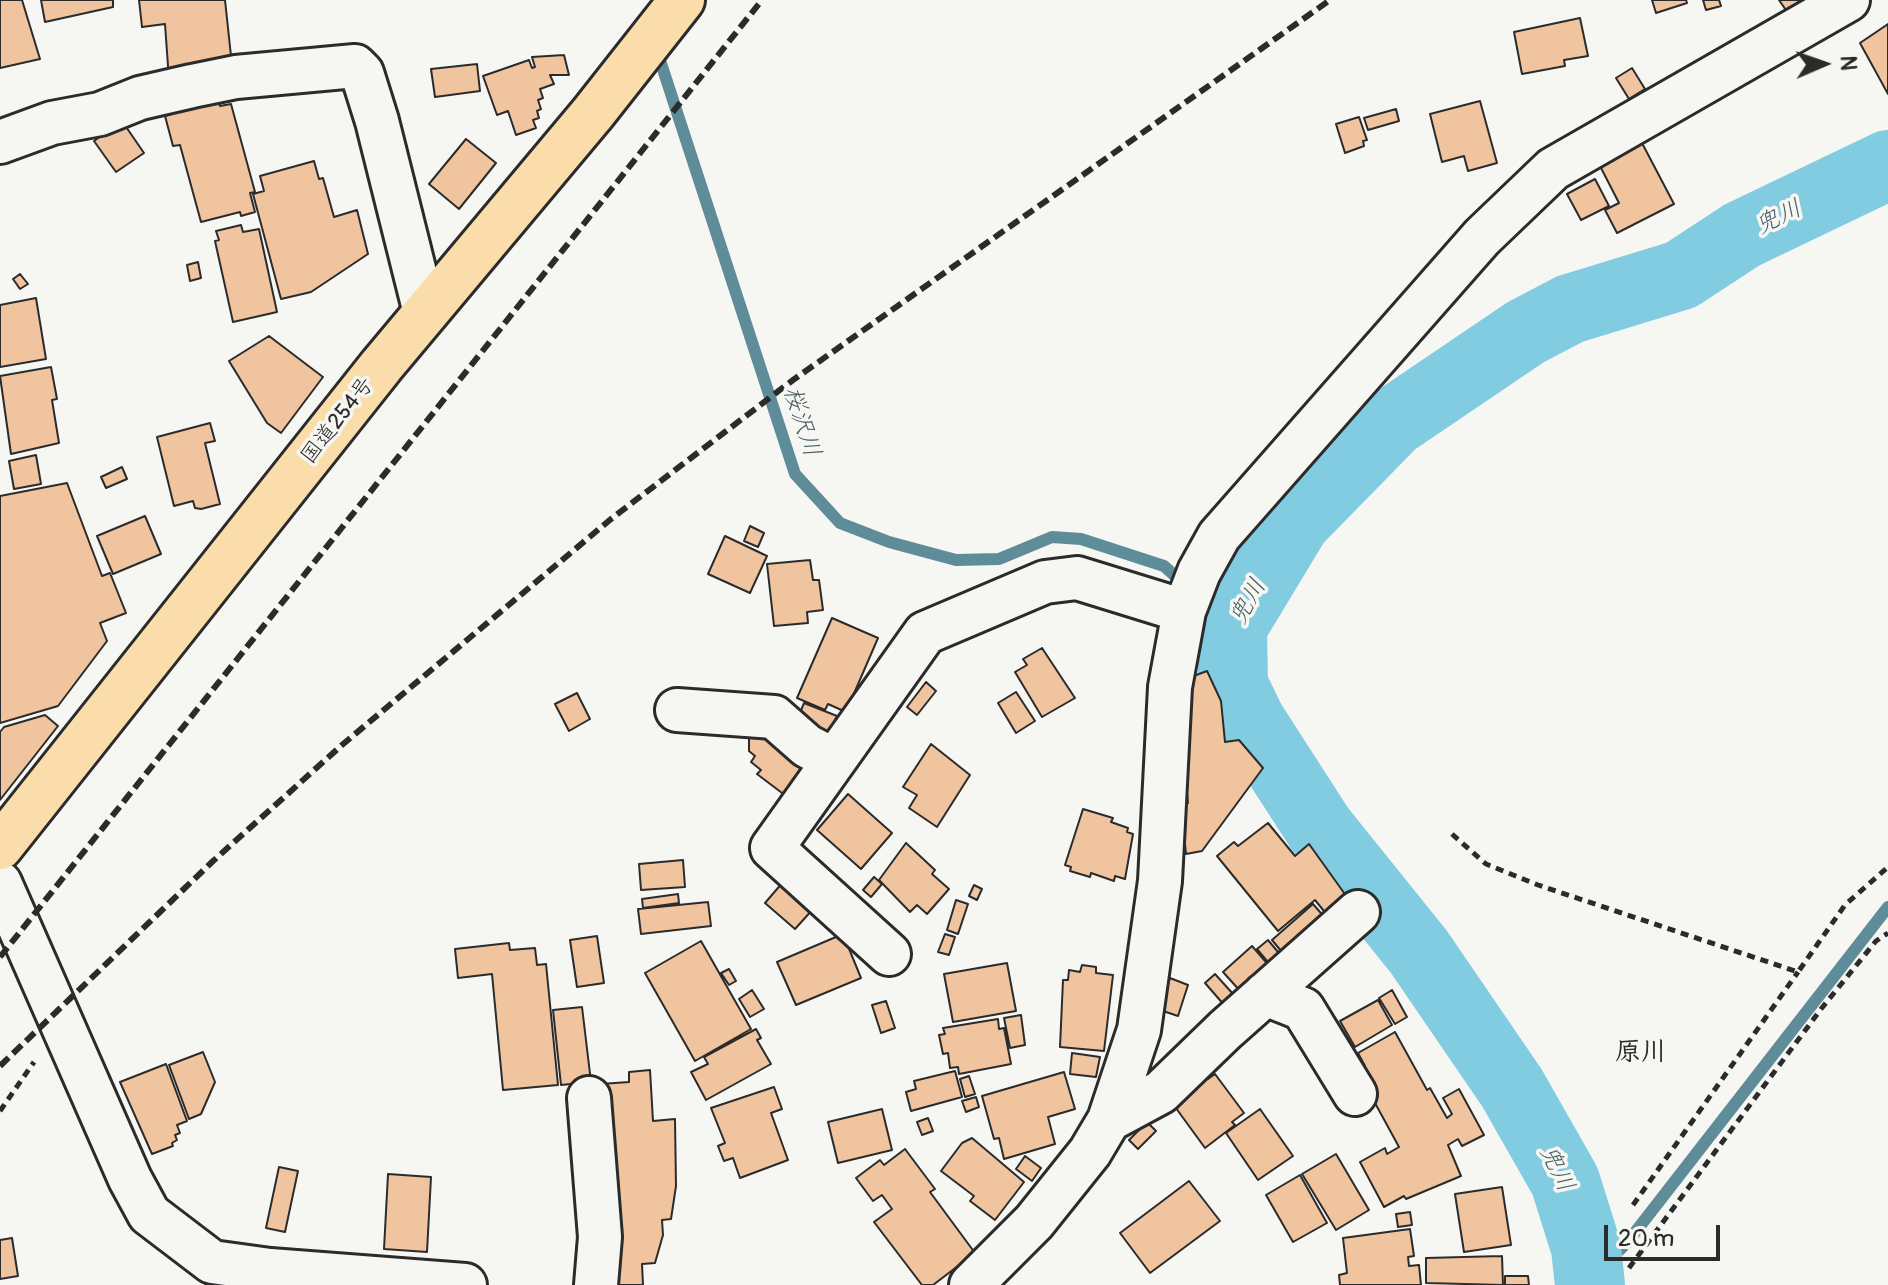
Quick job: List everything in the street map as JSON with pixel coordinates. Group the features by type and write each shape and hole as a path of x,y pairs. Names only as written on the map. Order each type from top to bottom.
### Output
{"highway":[{"name":"国道254号","path":"0,847 425,313 682,0"}],"street":[{"path":"971,1285 1034,1222 1090,1152 1109,1120 1139,1030 1160,881 1170,687 1190,595 1219,536 1482,237 1553,169 1848,0"},
{"path":"0,142 52,123 100,114 140,98 192,86 236,77 355,66 362,73 377,121 425,313"},
{"path":"889,954 772,848 832,759 925,633 989,603 1045,582 1077,578 1190,595"},
{"path":"677,710 774,717 807,746 832,759"},
{"path":"0,883 130,1179 149,1214 212,1262 270,1270 465,1285"},
{"path":"1109,1120 1161,1092 1358,912"},
{"path":"1265,994 1303,1009 1355,1094"},
{"path":"589,1098 600,1237 596,1285"}],"path":[{"path":"1452,834 1486,864 1525,880 1798,972"},
{"path":"1633,1205 1845,905 1888,867"},
{"path":"1629,1268 1821,1009 1876,941 1888,933"},
{"path":"0,1111 34,1062 65,1029"}],"building":[{"path":"0,0 22,0 40,59 0,68"},
{"path":"41,0 113,0 113,7 45,22"},
{"path":"139,0 225,0 231,56 226,57 227,72 169,80 165,24 142,27"},
{"path":"1652,0 1686,0 1687,3 1656,13"},
{"path":"1703,0 1719,0 1721,6 1706,10"},
{"path":"1779,0 1813,0 1790,16"},
{"path":"1580,18 1588,56 1564,60 1565,66 1522,74 1514,32"},
{"path":"1888,24 1888,94 1860,43"},
{"path":"564,55 569,75 550,75 554,84 540,89 543,98 538,100 541,109 537,111 539,118 533,120 536,128 516,135 508,111 497,115 483,76 529,60 532,68 535,67 532,57"},
{"path":"477,64 480,91 435,97 431,69"},
{"path":"1632,68 1645,89 1629,99 1616,78"},
{"path":"217,97 220,106 231,104 255,192 250,193 255,212 241,216 240,212 201,222 180,145 173,146 165,116 175,113 174,108"},
{"path":"1480,101 1497,163 1468,171 1464,156 1442,162 1430,114"},
{"path":"1396,109 1399,121 1368,130 1364,118"},
{"path":"1359,117 1367,140 1363,141 1364,146 1345,153 1336,124"},
{"path":"122,121 144,153 116,172 94,141"},
{"path":"466,139 496,163 459,209 429,184"},
{"path":"1642,143 1674,204 1617,233 1605,210 1619,203 1600,166"},
{"path":"314,161 319,179 323,178 334,217 357,210 368,254 311,292 281,299 253,194 264,191 260,176"},
{"path":"1595,179 1609,206 1581,220 1567,194"},
{"path":"241,225 243,232 259,229 277,312 233,322 215,241 219,240 216,231"},
{"path":"198,262 201,278 190,281 187,265"},
{"path":"20,274 28,284 20,289 13,279"},
{"path":"36,298 46,359 0,367 0,305"},
{"path":"269,336 323,377 281,433 267,423 229,361"},
{"path":"51,367 57,399 52,400 59,443 11,454 0,376"},
{"path":"210,423 215,441 205,443 220,504 201,509 195,508 193,501 174,506 157,437"},
{"path":"36,455 41,484 14,489 9,461"},
{"path":"122,467 127,479 106,488 101,477"},
{"path":"67,483 102,576 110,573 126,613 100,623 107,641 58,706 0,723 0,496"},
{"path":"145,516 161,554 113,574 97,536"},
{"path":"750,526 764,533 758,547 744,541"},
{"path":"725,536 767,556 750,593 708,574"},
{"path":"810,560 813,580 819,580 823,610 807,612 808,623 774,626 767,564"},
{"path":"832,618 878,638 846,712 828,704 825,710 797,698"},
{"path":"1042,648 1075,698 1042,717 1015,672 1027,665 1023,659"},
{"path":"1207,671 1221,701 1225,742 1239,740 1263,768 1202,851 1186,854 1181,804 1188,803 1182,744 1183,680"},
{"path":"926,682 936,691 917,715 907,707"},
{"path":"1016,692 1035,721 1016,733 998,703"},
{"path":"577,693 590,719 569,731 555,704"},
{"path":"804,703 837,716 827,738 795,725"},
{"path":"45,715 58,726 0,800 0,732 4,727"},
{"path":"757,727 809,766 786,796 757,774 761,770 751,762 755,756 749,751 749,737"},
{"path":"931,744 970,775 937,827 909,808 917,795 903,787"},
{"path":"848,794 892,833 861,869 817,830"},
{"path":"1083,809 1113,818 1111,822 1128,828 1127,832 1133,834 1125,879 1115,876 1114,881 1091,873 1090,877 1070,871 1071,867 1065,865"},
{"path":"1268,823 1295,856 1309,844 1352,904 1332,921 1315,900 1278,931 1217,856 1234,842 1238,846"},
{"path":"906,843 935,870 932,874 949,889 927,914 917,905 910,912 879,880"},
{"path":"683,860 685,887 641,890 639,864"},
{"path":"874,877 882,884 871,897 863,890"},
{"path":"783,882 814,908 795,929 765,903"},
{"path":"974,885 982,889 977,900 969,896"},
{"path":"678,894 679,903 643,908 642,899"},
{"path":"956,900 968,904 958,934 947,930"},
{"path":"708,902 711,926 641,934 638,909"},
{"path":"1313,904 1333,927 1291,963 1272,940"},
{"path":"843,934 861,978 796,1005 777,962"},
{"path":"945,934 955,937 949,955 938,952"},
{"path":"597,936 604,983 577,987 570,940"},
{"path":"1268,940 1288,964 1277,973 1257,949"},
{"path":"701,941 751,1029 695,1061 645,973"},
{"path":"509,943 510,950 535,948 537,965 546,964 558,1085 503,1090 492,974 458,978 455,949"},
{"path":"1252,946 1278,976 1250,1002 1223,972"},
{"path":"1007,963 1016,1011 953,1022 944,974"},
{"path":"1082,965 1096,967 1096,973 1113,975 1104,1051 1060,1047 1063,980 1068,980 1069,970 1080,972"},
{"path":"729,969 736,981 729,985 721,973"},
{"path":"1215,974 1243,1005 1232,1014 1205,983"},
{"path":"1170,978 1188,985 1178,1016 1160,1010"},
{"path":"752,990 764,1009 750,1017 739,999"},
{"path":"1392,990 1407,1017 1395,1024 1379,998"},
{"path":"1378,1000 1392,1025 1355,1047 1340,1021"},
{"path":"886,1001 895,1028 881,1033 872,1005"},
{"path":"582,1007 591,1082 561,1085 553,1010"},
{"path":"1021,1015 1025,1045 1010,1048 1004,1018"},
{"path":"998,1019 999,1029 1004,1028 1011,1064 959,1074 958,1067 950,1068 948,1053 943,1054 939,1035 945,1034 943,1028"},
{"path":"756,1029 761,1038 757,1040 771,1064 706,1100 691,1072 708,1064 704,1057"},
{"path":"1395,1032 1427,1090 1430,1088 1447,1118 1452,1114 1443,1098 1459,1089 1484,1135 1462,1146 1458,1139 1448,1145 1461,1176 1406,1199 1404,1196 1384,1207 1360,1162 1385,1148 1387,1154 1399,1147 1357,1070 1365,1066 1358,1053"},
{"path":"203,1052 215,1082 201,1114 189,1119 169,1065"},
{"path":"1072,1053 1100,1057 1096,1077 1070,1074"},
{"path":"166,1064 187,1121 177,1125 180,1133 175,1135 177,1140 172,1143 173,1146 152,1154 120,1082"},
{"path":"650,1070 653,1121 675,1119 676,1186 671,1219 662,1220 663,1235 655,1263 642,1264 643,1285 616,1285 601,1084 629,1082 629,1072"},
{"path":"955,1071 962,1097 911,1111 906,1092 916,1089 914,1081"},
{"path":"1064,1072 1075,1109 1048,1117 1055,1144 1004,1159 999,1138 994,1139 982,1096"},
{"path":"1205,1074 1208,1079 1215,1074 1244,1113 1232,1122 1235,1125 1205,1148 1173,1104"},
{"path":"969,1076 975,1094 965,1097 960,1079"},
{"path":"774,1087 782,1109 771,1113 788,1160 740,1178 733,1158 724,1161 718,1146 725,1143 711,1108"},
{"path":"976,1097 979,1107 966,1112 962,1101"},
{"path":"882,1109 892,1150 838,1163 828,1122"},
{"path":"1260,1109 1293,1156 1258,1180 1226,1133"},
{"path":"928,1118 933,1131 922,1135 917,1122"},
{"path":"1147,1122 1156,1131 1138,1149 1129,1140"},
{"path":"972,1138 1024,1182 995,1220 970,1201 974,1196 941,1171 962,1143"},
{"path":"905,1149 935,1189 930,1192 975,1253 933,1285 922,1285 874,1222 892,1209 882,1195 873,1201 856,1178 880,1160 884,1165"},
{"path":"1336,1154 1369,1210 1336,1230 1302,1174"},
{"path":"1025,1156 1041,1168 1032,1181 1016,1169"},
{"path":"279,1167 298,1171 285,1232 266,1228"},
{"path":"388,1174 431,1177 427,1252 384,1249"},
{"path":"1300,1175 1327,1223 1293,1242 1266,1195"},
{"path":"1189,1181 1220,1221 1150,1273 1120,1233"},
{"path":"1502,1187 1511,1245 1464,1252 1455,1194"},
{"path":"1410,1212 1412,1225 1398,1227 1396,1214"},
{"path":"1410,1229 1414,1256 1408,1257 1409,1266 1419,1265 1421,1285 1340,1285 1339,1275 1347,1273 1343,1238"},
{"path":"12,1238 18,1276 0,1279 0,1240"},
{"path":"1502,1256 1503,1285 1426,1283 1426,1258"},
{"path":"1505,1276 1528,1276 1529,1285 1505,1285"}],"waterway":[{"name":"桜沢川","path":"657,51 795,474 840,523 889,542 956,560 999,559 1052,537 1081,539 1164,566 1232,627"},
{"name":"兜川","path":"1590,1285 1586,1248 1565,1181 1512,1088 1419,952 1320,829 1251,722 1233,685 1232,627 1296,521 1393,422 1526,332 1570,309 1681,275 1742,235 1888,165"},
{"path":"1589,1279 1626,1244 1888,907"}],"railway":[{"path":"0,957 762,0"},
{"path":"0,1066 212,862 342,745 611,519 793,380 1330,0"}],"district":[{"name":"原川","path":"1641,1053"}]}
